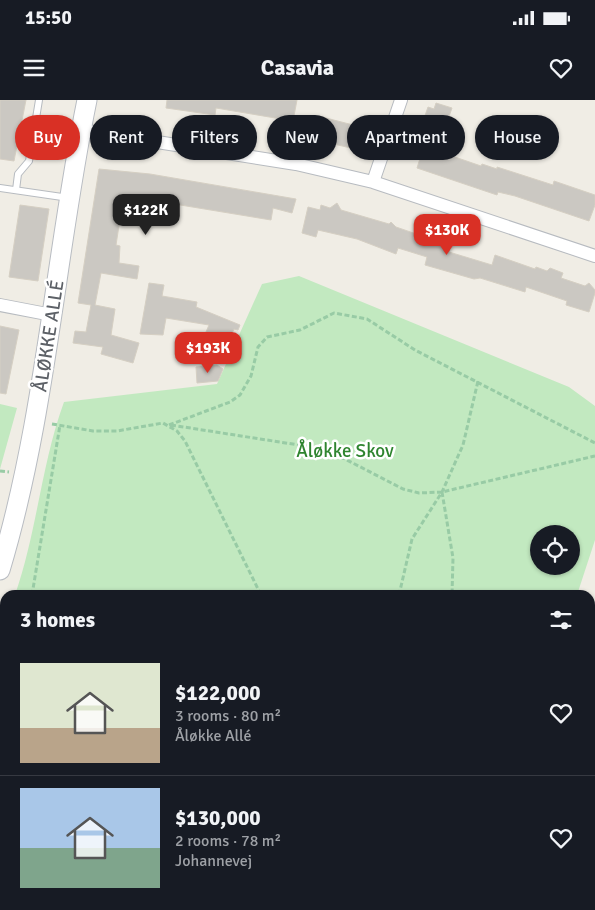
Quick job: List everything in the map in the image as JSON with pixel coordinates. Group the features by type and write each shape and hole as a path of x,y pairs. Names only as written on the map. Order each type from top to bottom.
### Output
{"street":[{"name":"ÅLØKKE ALLÉ","path":"0,570 25,476 36,421 87,100"},
{"path":"373,182 401,100"},
{"path":"81,130 296,164 373,182 595,256"},
{"path":"0,305 52,315"}],"lane":[{"path":"36,115 39,100"},
{"path":"16,190 18,174 29,160"},
{"path":"0,188 70,198"}],"path":[{"path":"169,425 230,402 240,395 252,376 258,347 267,337 300,330 334,313 367,320 415,350 595,443"},
{"path":"400,590 412,539 442,492 464,445 478,381"},
{"path":"36,421 92,431 117,430 156,424 169,425 305,446 345,459 404,489 419,493 442,492 595,456"},
{"path":"33,590 60,425"},
{"path":"169,425 178,431 185,442 259,590"},
{"path":"442,492 452,558 452,590"}],"green space":[{"name":"Åløkke Skov","path":"299,276 569,387 595,406 595,540 579,590 16,590 29,547 56,426 64,402 217,384 262,284"},
{"path":"0,404 17,408 0,469"}],"building":[{"path":"0,100 26,100 23,115 15,115 14,161 0,159"},
{"path":"167,100 297,100 294,115 267,115 267,117 216,108 215,115 166,108"},
{"path":"436,103 452,108 449,115 425,115 428,107 434,109"},
{"path":"337,121 347,123 347,147 337,145"},
{"path":"420,160 464,160 481,166 482,164 497,169 497,167 553,185 554,181 595,195 595,205 589,221 515,196 498,192 497,195 417,168"},
{"path":"99,169 150,174 296,199 292,213 273,208 271,220 150,200 148,210 122,206 116,245 120,246 119,263 139,266 137,279 101,273 95,305 115,309 111,335 139,343 133,363 101,354 103,347 73,343 75,331 86,332 91,305 78,303"},
{"path":"337,203 341,210 389,224 391,222 396,227 422,236 423,232 446,239 444,245 450,246 449,252 492,265 495,255 535,269 536,267 547,271 550,268 563,273 561,278 585,286 589,283 595,290 595,293 589,312 566,305 567,301 526,287 525,292 480,278 474,279 425,265 427,257 398,248 396,254 357,239 318,230 316,237 302,233 308,207 320,210 321,205 330,208"},
{"path":"20,205 49,209 38,281 9,277"},
{"path":"149,283 164,285 162,296 197,302 196,307 240,325 238,330 234,329 221,358 199,348 209,325 166,318 163,335 140,334"},
{"path":"0,326 19,330 6,394 0,393"},
{"path":"217,365 223,369 218,381 197,383 196,367"}]}
